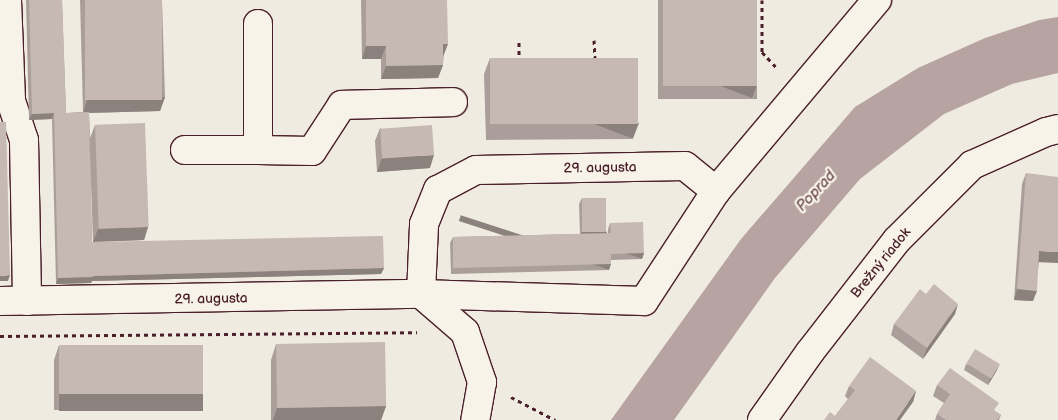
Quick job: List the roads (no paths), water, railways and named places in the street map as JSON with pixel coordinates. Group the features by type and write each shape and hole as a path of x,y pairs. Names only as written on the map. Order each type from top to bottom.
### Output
{"street":[{"path":"8,0 11,101 24,140 27,301"},
{"name":"29. augusta","path":"0,301 421,294 644,302 716,190 877,0"},
{"path":"258,24 258,150"},
{"path":"184,150 312,151 342,105 453,102"},
{"name":"Brežný riadok","path":"762,420 810,352 897,240 972,165 1046,132 1058,130"},
{"name":"29. augusta","path":"421,294 424,224 438,190 476,170 684,166 716,190"},
{"path":"421,294 465,332 482,382 475,420"}],"water":[{"name":"Poprad","path":"1058,17 1058,73 1012,84 944,114 860,179 775,278 674,420 611,420 741,239 855,107 918,68 985,38 1039,20"}]}
